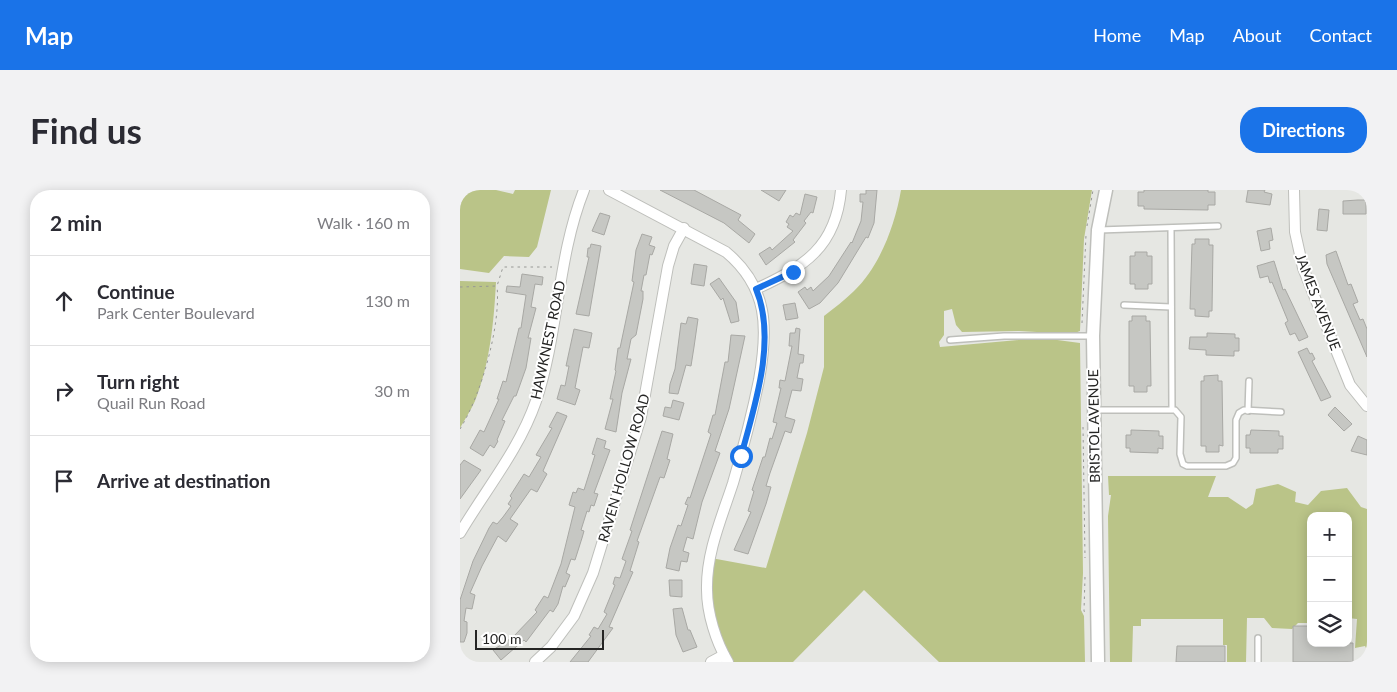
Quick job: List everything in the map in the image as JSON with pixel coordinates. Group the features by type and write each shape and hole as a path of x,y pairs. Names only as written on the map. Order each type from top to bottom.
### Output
{"street":[{"name":"HAWKNEST ROAD","path":"460,533 511,455 536,401 547,360 571,227 584,190"},
{"path":"609,190 684,228 726,252 746,272 756,289 764,314 765,343 748,432 713,545 707,583 711,615 726,659 711,662"},
{"path":"756,289 793,272 820,248 834,223 840,206 841,190"},
{"name":"BRISTOL AVENUE","path":"1098,662 1093,336 1098,230 1106,190"},
{"name":"JAMES AVENUE","path":"1294,190 1295,232 1303,268 1350,385 1367,406"},
{"name":"RAVEN HOLLOW ROAD","path":"535,662 551,648 574,616 593,573 641,417 668,266 674,246 684,228"}],"lane":[{"path":"1098,230 1218,226"},
{"path":"1171,228 1172,409"},
{"path":"1124,306 1171,306"},
{"path":"950,340 1004,336 1093,336"},
{"path":"1248,411 1249,381"},
{"path":"1094,410 1172,409 1177,412 1181,418 1181,458 1187,466 1226,466 1233,463 1236,455 1236,417 1241,412 1248,411 1281,412"},
{"path":"1258,638 1258,662"}],"path":[{"path":"460,429 476,400 484,373 496,310 497,286 503,267 558,267"},
{"path":"460,287 497,286"},
{"path":"1086,576 1084,610 1087,616"}],"green space":[{"path":"460,190 496,190 513,194 515,190 551,190 537,247 529,257 504,256 489,273 460,269"},
{"path":"901,190 1092,190 1084,239 1080,331 1072,334 1019,331 962,332 956,325 952,309 944,311 944,335 939,342 940,347 1042,338 1080,343 1083,573 1081,610 1084,616 1085,662 939,662 864,590 793,662 728,662 710,612 711,558 766,568 807,433 824,367 824,316 854,291 879,257 895,217"},
{"path":"460,281 496,282 488,357 475,401 460,428"},
{"path":"1108,476 1216,476 1208,497 1228,497 1246,509 1253,504 1256,489 1278,484 1296,492 1295,502 1308,505 1321,491 1347,488 1361,507 1367,509 1367,650 1365,646 1355,648 1357,619 1352,618 1352,512 1307,512 1307,623 1298,623 1292,629 1272,628 1264,618 1247,618 1246,662 1227,662 1227,645 1223,645 1223,619 1141,619 1141,626 1133,626 1132,662 1110,662 1108,516 1111,495 1109,495"}],"building":[{"path":"660,190 694,190 741,215 738,220 755,234 749,243 724,223"},
{"path":"761,190 786,190 779,201"},
{"path":"866,190 877,190 874,223 868,238 866,237 838,283 820,303 809,309 798,292 805,287 807,290 811,287 813,291 829,276 852,243 861,221 863,202 860,202 860,194 866,194"},
{"path":"1144,190 1208,190 1208,192 1215,192 1215,205 1208,205 1208,210 1144,209 1144,206 1138,206 1138,192 1144,192"},
{"path":"1248,190 1265,190 1264,192 1272,194 1270,205 1246,202"},
{"path":"805,194 817,197 813,213 811,212 804,221 806,223 793,240 795,242 766,265 759,254 770,247 772,250 793,231 787,227 789,224 786,222 790,215 793,217 796,213 800,215"},
{"path":"1366,200 1366,214 1343,214 1343,201"},
{"path":"1319,209 1329,210 1327,231 1317,230"},
{"path":"600,213 610,216 604,235 592,231"},
{"path":"1271,228 1273,240 1269,241 1270,249 1261,251 1257,231"},
{"path":"642,234 652,237 649,245 655,247 652,255 650,254 646,275 644,275 641,291 643,291 643,299 636,335 631,339 627,359 631,359 622,393 616,432 605,429 613,399 610,399 616,371 618,348 620,348 634,282 632,281 636,250"},
{"path":"1195,239 1209,239 1209,245 1213,245 1212,311 1209,311 1209,317 1195,316 1195,309 1190,309 1192,244 1195,244"},
{"path":"591,244 601,246 589,316 576,314 589,257 587,257 588,248 590,248"},
{"path":"1336,251 1348,285 1351,284 1358,302 1353,304 1360,320 1363,319 1367,329 1367,357 1327,264 1326,255"},
{"path":"1135,252 1147,252 1147,256 1152,256 1152,284 1148,284 1148,289 1135,289 1135,284 1130,284 1130,256 1135,256"},
{"path":"1274,261 1283,290 1285,289 1308,337 1299,341 1295,333 1290,335 1285,323 1288,321 1272,282 1270,283 1268,276 1260,278 1257,266"},
{"path":"694,264 707,266 704,286 691,284"},
{"path":"522,274 543,277 542,285 535,284 531,307 536,308 528,338 531,338 526,368 516,396 514,396 502,420 505,421 498,441 494,448 490,445 483,456 470,448 480,430 484,432 499,399 497,399 503,381 506,382 519,328 521,328 526,295 506,292 507,286 520,287"},
{"path":"719,278 736,302 739,321 731,323 723,298 721,300 710,284"},
{"path":"795,303 798,318 786,320 783,305"},
{"path":"1132,316 1146,316 1146,321 1150,321 1151,386 1147,386 1147,392 1134,392 1134,386 1129,386 1129,321 1132,321"},
{"path":"688,317 698,319 691,366 686,365 678,394 669,393 675,369 681,323 686,324"},
{"path":"796,328 800,329 798,354 804,355 797,378 803,379 801,391 792,390 785,417 795,420 791,433 785,431 770,473 766,486 771,487 748,554 734,550 751,512 748,511 754,491 752,490 777,423 773,422 781,388 779,388 780,380 785,381 792,346 789,346 790,333 795,333"},
{"path":"574,329 592,333 589,348 583,347 575,388 580,390 575,405 557,399 561,385 565,386 569,366 566,366"},
{"path":"1207,333 1235,334 1235,338 1239,338 1239,351 1234,351 1234,356 1206,355 1206,350 1189,349 1190,337 1207,337"},
{"path":"731,335 745,336 729,409 715,451 720,453 702,502 693,539 687,537 683,551 689,553 687,562 681,561 679,571 666,568 670,548 678,525 681,526 688,505 685,504 688,497 690,498 711,434 708,432 713,415 715,415 725,362 728,362"},
{"path":"1307,348 1315,359 1312,361 1331,397 1321,401 1298,352"},
{"path":"1218,375 1218,381 1222,381 1223,446 1219,445 1219,452 1206,452 1206,446 1201,446 1201,381 1204,381 1204,376"},
{"path":"673,400 684,403 679,420 663,416 665,407 671,408"},
{"path":"1335,407 1352,424 1344,431 1328,415"},
{"path":"557,412 567,416 543,471 547,474 537,492 531,489 510,519 518,524 506,542 498,536 482,566 470,593 475,595 472,609 466,608 464,621 467,622 467,633 464,642 460,642 460,600 473,561 493,522 497,524 511,506 508,504 512,498 510,496 524,474 529,477 541,457 536,455 552,428 549,427"},
{"path":"1131,430 1159,431 1159,436 1163,436 1163,449 1158,448 1158,453 1130,452 1130,448 1126,448 1126,435 1131,435"},
{"path":"1251,430 1279,431 1279,436 1283,436 1283,449 1278,449 1278,453 1250,453 1250,448 1246,448 1246,435 1250,435"},
{"path":"662,431 673,434 667,459 670,460 664,478 660,477 637,541 639,542 630,571 633,572 609,627 613,628 588,662 570,662 591,636 589,635 594,627 598,629 607,614 604,612 615,585 613,584 615,577 620,578 626,561 622,559 632,531 630,530"},
{"path":"1358,436 1367,440 1367,455 1351,451"},
{"path":"597,438 606,441 604,448 610,450 594,493 598,494 594,506 591,505 589,512 587,511 581,530 584,531 582,538 575,560 571,559 566,573 570,575 565,587 563,586 558,604 553,612 550,610 526,642 524,640 501,660 493,650 513,637 537,612 535,610 544,596 548,598 561,564 575,507 569,505 573,492 576,493 578,488 584,490 595,455 592,454"},
{"path":"464,460 481,470 460,499 460,465"},
{"path":"669,580 682,580 682,597 670,596"},
{"path":"682,608 688,630 690,630 697,647 683,652 676,635 673,609"},
{"path":"1293,626 1307,626 1307,647 1352,647 1353,643 1353,662 1293,662"},
{"path":"1177,646 1225,646 1225,662 1176,662"}],"route":[{"path":"741,456 753,409 765,343 764,314 756,289 793,272"}]}
